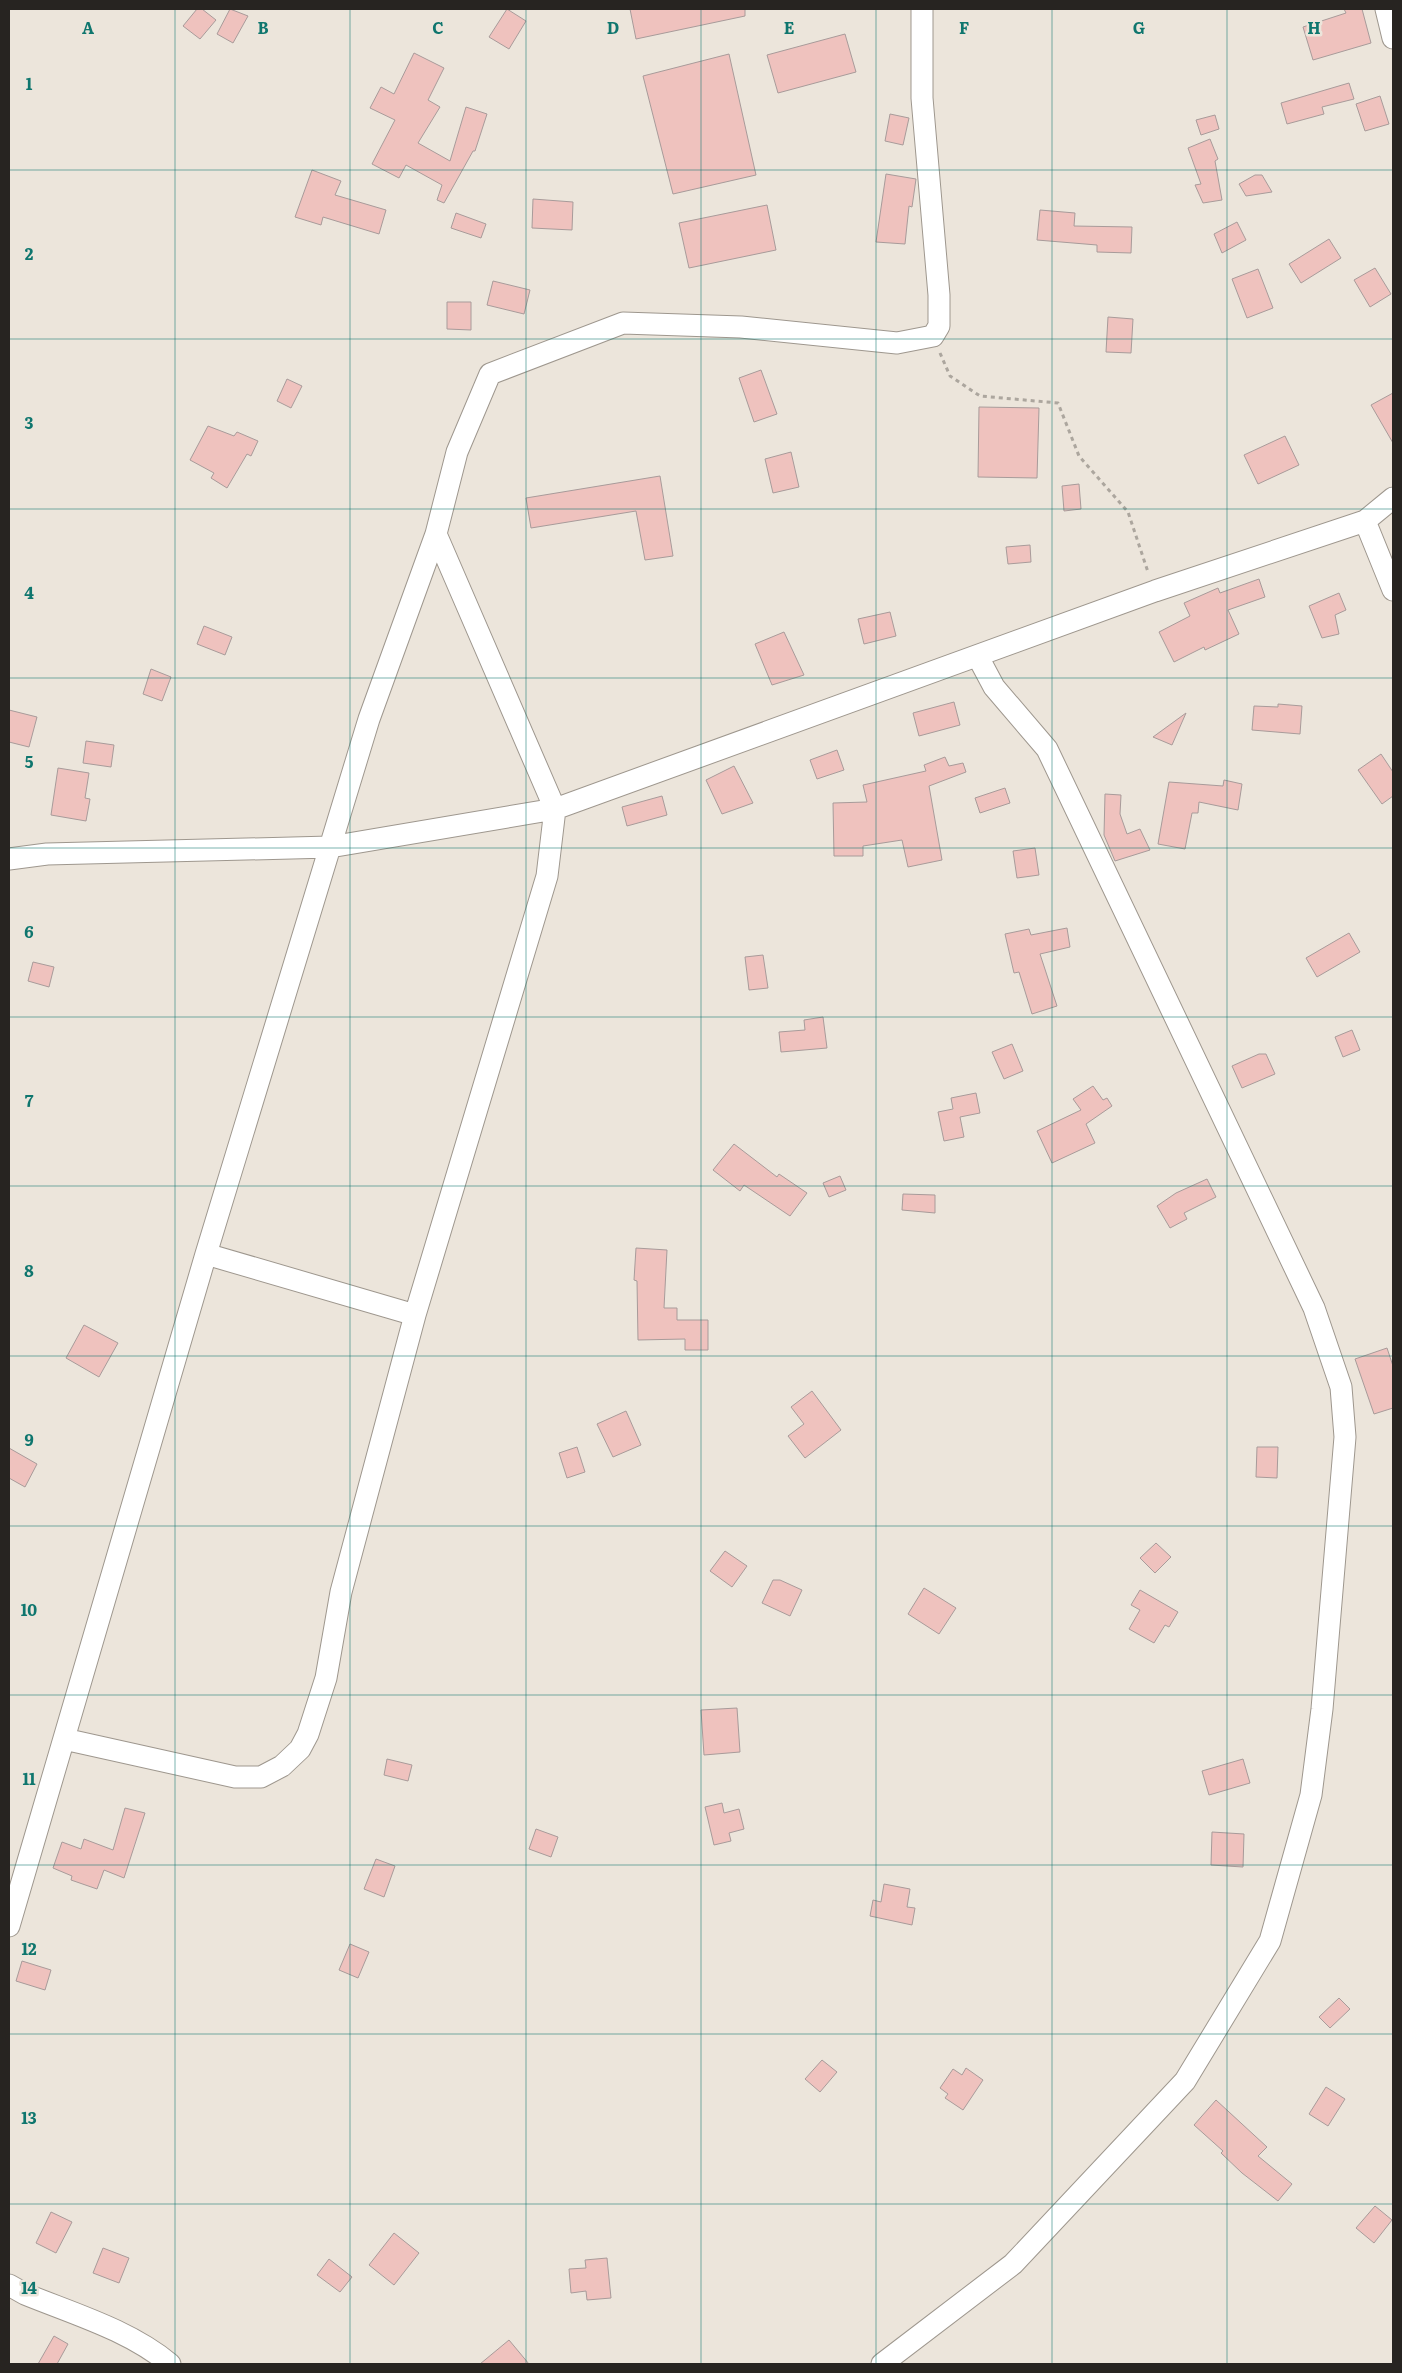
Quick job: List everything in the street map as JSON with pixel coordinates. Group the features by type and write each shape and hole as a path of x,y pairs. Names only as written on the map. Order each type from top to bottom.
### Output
{"street":[{"path":"9,1926 206,1254 369,719 436,534 457,452 490,374 623,323 741,327 897,342 933,336 939,326 939,295 922,98 922,9"},
{"path":"1386,9 1393,38"},
{"path":"9,859 47,854 330,847 555,808 978,657 1155,591 1365,521 1393,498"},
{"path":"1365,521 1393,590"},
{"path":"64,1739 235,1777 261,1777 282,1766 300,1750 308,1734 326,1678 341,1592 415,1315 547,876 555,808 436,534"},
{"path":"882,2364 1012,2264 1185,2081 1270,1941 1311,1795 1322,1710 1345,1437 1341,1387 1314,1308 1047,749 994,687 978,657"},
{"path":"206,1254 415,1315"},
{"path":"9,2284 25,2294 135,2340 153,2350 170,2364"}],"path":[{"path":"933,336 950,376 980,396 1058,403 1079,456 1128,512 1155,591"}],"building":[{"path":"197,9 202,9 216,20 200,39 183,26"},
{"path":"230,9 248,16 233,43 217,34"},
{"path":"507,9 526,21 509,49 489,37"},
{"path":"630,9 745,9 745,16 636,39"},
{"path":"1344,9 1362,9 1371,43 1313,60 1303,27 1346,13"},
{"path":"845,34 856,72 778,93 767,55"},
{"path":"414,53 444,68 428,100 440,107 418,143 450,161 466,107 487,114 475,151 473,151 444,203 437,200 442,185 406,165 399,178 372,164 395,120 370,108 381,87 394,94"},
{"path":"729,54 756,175 673,194 643,76"},
{"path":"1349,83 1354,99 1322,107 1324,114 1287,124 1281,103"},
{"path":"1380,96 1389,124 1365,131 1356,104"},
{"path":"890,114 909,118 903,145 885,141"},
{"path":"1215,115 1219,129 1201,135 1196,120"},
{"path":"1210,139 1218,159 1215,161 1222,200 1203,203 1195,185 1201,184 1188,148"},
{"path":"312,170 341,181 335,195 386,210 379,234 323,217 321,225 295,217"},
{"path":"886,174 916,179 912,207 909,206 905,244 876,242"},
{"path":"1255,175 1262,175 1272,192 1246,196 1239,184"},
{"path":"533,199 573,202 572,230 532,228"},
{"path":"767,205 776,250 689,268 679,223"},
{"path":"1040,210 1075,213 1074,226 1132,227 1131,253 1097,252 1097,245 1037,240"},
{"path":"456,213 486,224 481,238 451,228"},
{"path":"1237,222 1246,240 1222,253 1214,234"},
{"path":"1329,239 1341,258 1301,283 1289,264"},
{"path":"1375,268 1391,294 1370,307 1354,280"},
{"path":"1258,269 1273,308 1247,318 1232,279"},
{"path":"493,281 530,290 524,314 487,305"},
{"path":"447,302 471,302 471,330 447,329"},
{"path":"1108,317 1133,319 1131,353 1106,352"},
{"path":"761,370 777,414 754,422 739,378"},
{"path":"287,379 302,386 291,408 277,401"},
{"path":"1393,393 1393,443 1371,405"},
{"path":"979,407 1039,408 1037,478 978,477"},
{"path":"208,426 234,436 237,432 258,441 251,456 247,454 227,488 211,478 214,473 190,460"},
{"path":"1285,436 1299,465 1258,484 1244,455"},
{"path":"791,452 799,487 773,493 765,459"},
{"path":"660,476 673,556 645,560 636,511 531,528 526,498"},
{"path":"1079,484 1081,509 1064,511 1062,486"},
{"path":"1030,545 1031,562 1008,564 1006,547"},
{"path":"1259,579 1265,597 1228,610 1239,634 1205,650 1204,647 1174,662 1159,632 1190,616 1184,603 1218,588 1220,593"},
{"path":"1339,593 1346,610 1335,615 1339,634 1322,638 1309,606"},
{"path":"890,612 896,636 864,644 858,619"},
{"path":"204,626 232,637 225,655 197,644"},
{"path":"784,632 804,675 772,685 755,644"},
{"path":"151,669 171,677 162,701 143,694"},
{"path":"954,702 960,725 919,736 913,713"},
{"path":"1278,704 1302,706 1300,734 1252,730 1254,706 1278,707"},
{"path":"9,710 37,717 29,747 9,742"},
{"path":"1186,713 1172,745 1153,737"},
{"path":"86,741 114,745 111,767 83,763"},
{"path":"837,750 844,770 817,779 810,760"},
{"path":"1381,754 1393,772 1393,796 1382,804 1358,770"},
{"path":"945,757 949,766 963,763 966,772 929,786 942,860 908,867 902,840 863,846 863,856 834,856 833,803 867,802 863,785 926,771 924,765"},
{"path":"734,766 753,803 722,814 706,780"},
{"path":"58,768 89,773 85,798 90,799 86,821 51,815"},
{"path":"1224,780 1242,784 1238,810 1199,802 1198,813 1192,813 1185,849 1158,844 1169,782 1223,786"},
{"path":"1005,788 1010,803 980,813 975,798"},
{"path":"1105,794 1121,795 1120,814 1127,834 1140,829 1150,850 1115,861 1104,835"},
{"path":"662,796 667,815 627,826 622,807"},
{"path":"1035,848 1039,875 1017,878 1013,851"},
{"path":"1067,928 1070,947 1040,954 1057,1006 1032,1014 1019,972 1014,973 1005,934 1029,929 1031,935"},
{"path":"1349,933 1360,952 1317,977 1306,958"},
{"path":"763,955 768,988 749,990 745,957"},
{"path":"33,962 54,967 49,987 28,981"},
{"path":"823,1017 827,1048 781,1052 779,1032 805,1030 804,1020"},
{"path":"1352,1030 1360,1050 1343,1057 1335,1037"},
{"path":"1012,1044 1023,1071 1004,1079 992,1052"},
{"path":"1259,1054 1266,1054 1275,1074 1242,1088 1232,1066"},
{"path":"1093,1086 1103,1100 1107,1098 1112,1106 1086,1124 1095,1143 1052,1163 1037,1131 1081,1110 1073,1099"},
{"path":"976,1093 980,1113 960,1117 964,1137 944,1141 938,1112 953,1109 951,1098"},
{"path":"734,1144 777,1177 779,1174 807,1193 790,1216 744,1185 740,1191 713,1170"},
{"path":"840,1176 846,1190 829,1197 823,1183"},
{"path":"1207,1179 1216,1197 1184,1213 1187,1219 1170,1228 1157,1206 1176,1193"},
{"path":"903,1194 935,1195 935,1213 902,1210"},
{"path":"636,1248 667,1250 664,1308 677,1308 677,1320 708,1320 708,1350 685,1350 685,1339 638,1340 637,1281 634,1280"},
{"path":"84,1325 118,1343 99,1377 66,1358"},
{"path":"1387,1348 1393,1366 1393,1408 1374,1414 1355,1359"},
{"path":"812,1391 841,1430 805,1458 788,1436 804,1424 791,1407"},
{"path":"626,1411 641,1445 613,1457 597,1424"},
{"path":"577,1447 585,1472 567,1478 559,1453"},
{"path":"1257,1447 1278,1447 1277,1478 1256,1477"},
{"path":"9,1448 37,1464 25,1487 9,1478"},
{"path":"1156,1543 1171,1557 1155,1573 1140,1558"},
{"path":"725,1551 747,1566 732,1587 710,1571"},
{"path":"773,1580 780,1580 802,1590 790,1616 762,1603"},
{"path":"924,1588 956,1608 939,1634 908,1614"},
{"path":"1140,1590 1178,1612 1169,1627 1165,1625 1154,1643 1129,1629 1140,1610 1131,1605"},
{"path":"737,1708 740,1752 704,1755 701,1710"},
{"path":"387,1759 412,1765 408,1781 384,1775"},
{"path":"1243,1759 1250,1783 1209,1795 1202,1771"},
{"path":"722,1803 724,1813 739,1809 744,1829 729,1833 731,1841 714,1845 705,1807"},
{"path":"125,1808 145,1813 124,1878 104,1870 97,1889 71,1880 72,1876 53,1868 62,1842 81,1849 84,1839 113,1850"},
{"path":"536,1829 558,1837 551,1857 529,1849"},
{"path":"1212,1832 1244,1834 1243,1867 1211,1865"},
{"path":"376,1859 395,1866 384,1897 364,1889"},
{"path":"884,1884 910,1889 907,1907 915,1908 912,1925 870,1916 873,1900 881,1902"},
{"path":"350,1944 369,1952 358,1978 339,1970"},
{"path":"22,1961 51,1970 45,1990 16,1981"},
{"path":"1339,1998 1350,2009 1330,2028 1319,2017"},
{"path":"822,2060 837,2072 820,2092 805,2079"},
{"path":"966,2068 983,2080 963,2110 945,2098 948,2094 940,2088 953,2069 962,2075"},
{"path":"1326,2087 1345,2099 1328,2126 1309,2114"},
{"path":"1216,2100 1267,2147 1258,2156 1292,2184 1278,2201 1242,2173 1221,2153 1223,2151 1194,2125"},
{"path":"1375,2206 1392,2220 1374,2243 1356,2228"},
{"path":"51,2212 72,2222 56,2253 36,2243"},
{"path":"394,2233 419,2253 394,2285 369,2265"},
{"path":"103,2248 129,2258 119,2283 93,2273"},
{"path":"607,2258 611,2298 587,2300 586,2291 571,2293 569,2269 586,2268 585,2260"},
{"path":"329,2259 352,2277 340,2292 317,2275"},
{"path":"54,2336 68,2344 57,2364 38,2364"},
{"path":"509,2340 529,2364 480,2364"}]}
